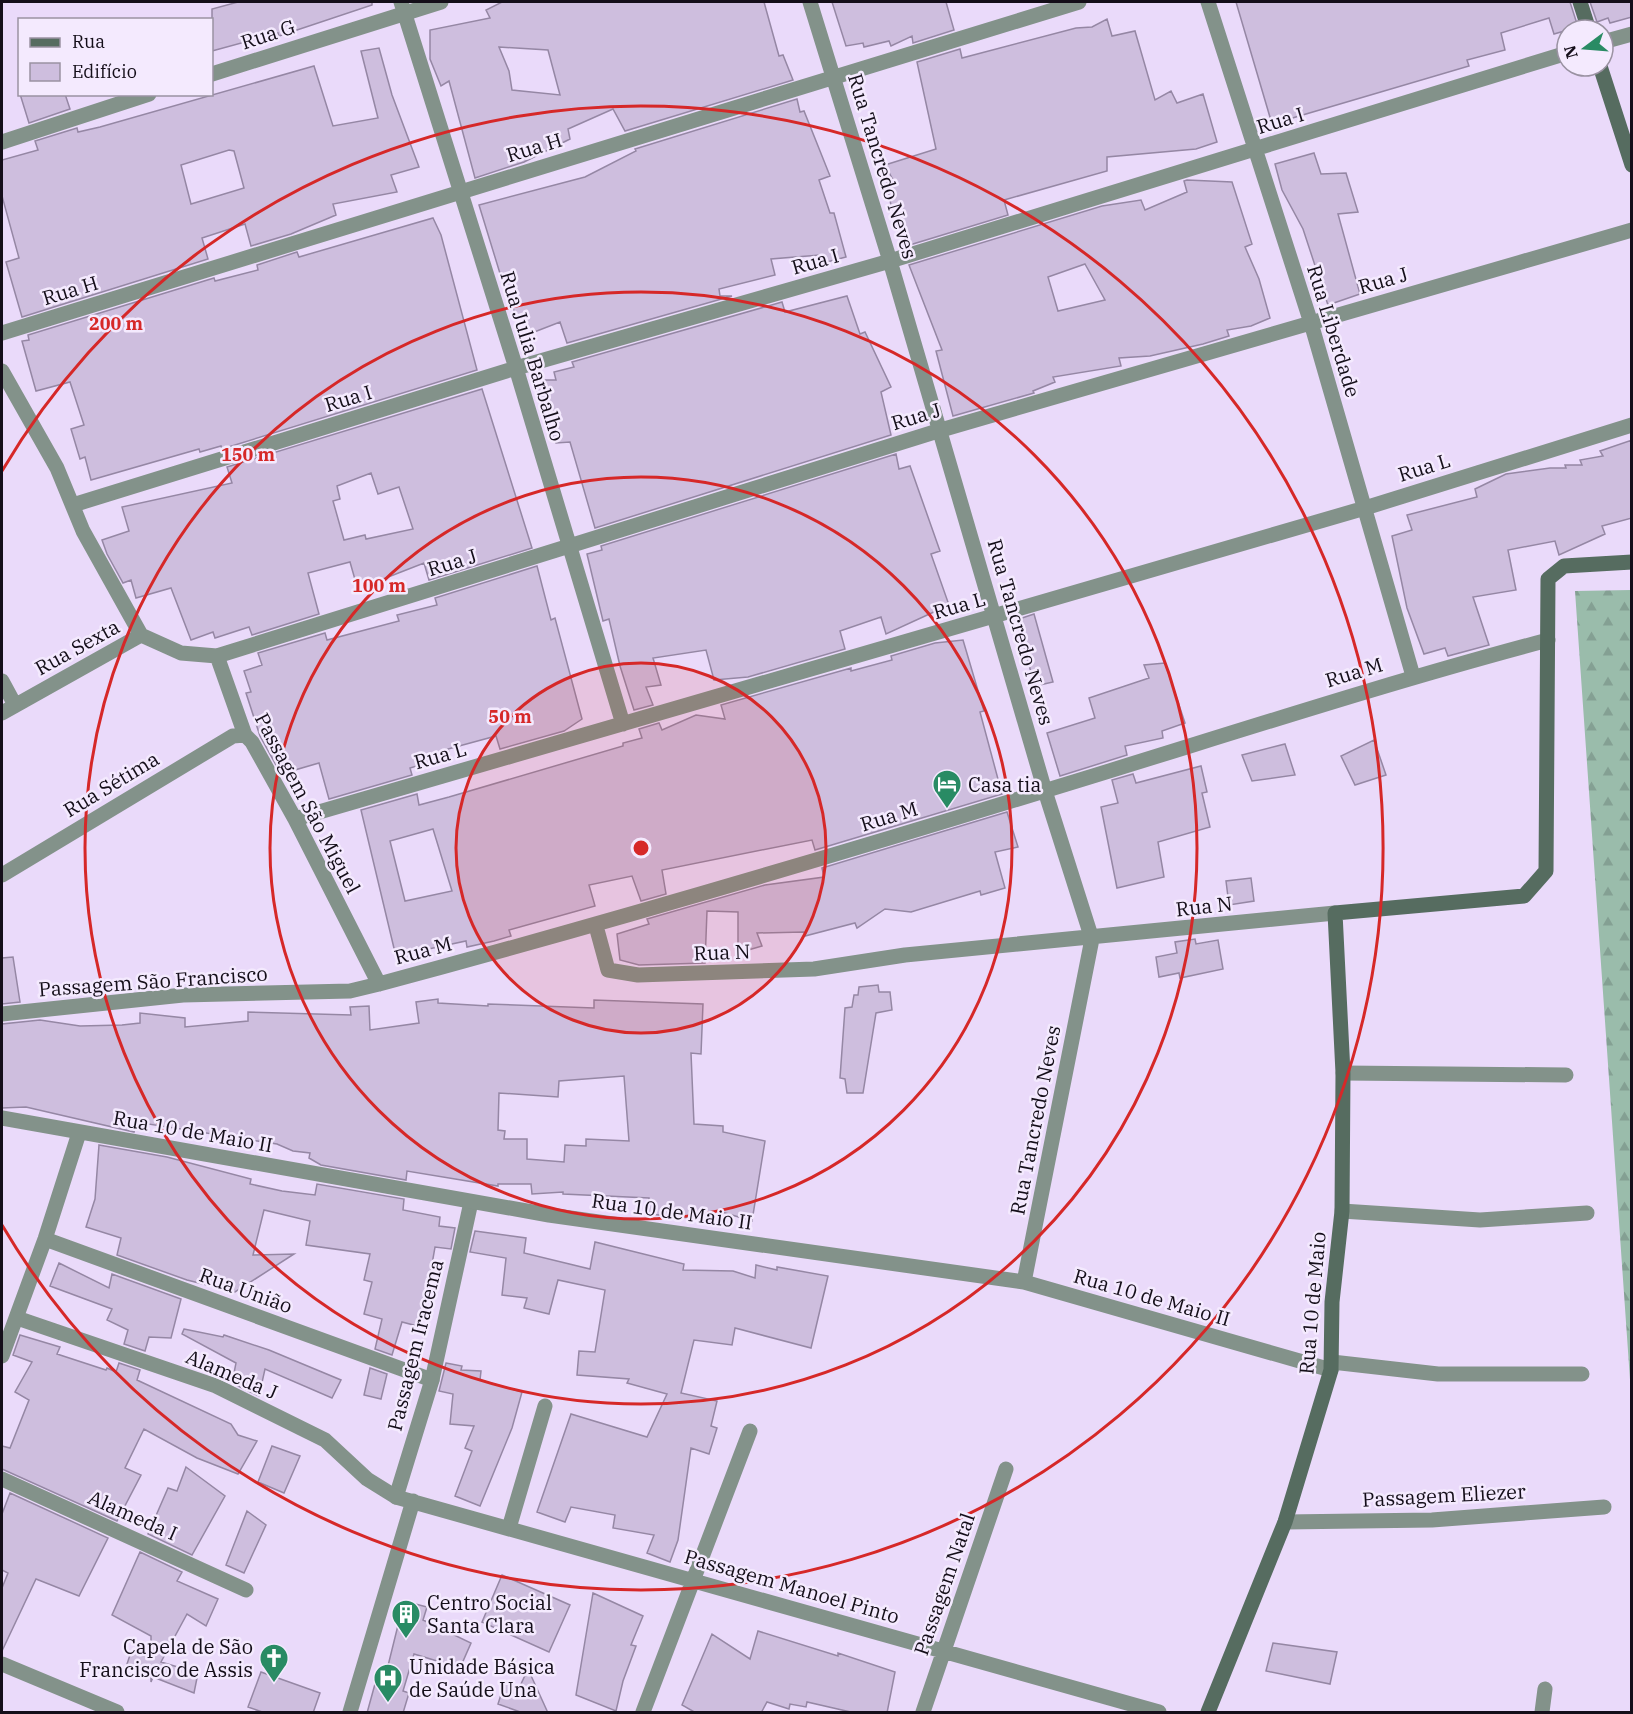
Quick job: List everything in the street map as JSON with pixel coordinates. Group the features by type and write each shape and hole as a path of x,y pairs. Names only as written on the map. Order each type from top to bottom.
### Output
{"main road":[{"path":"1580,2 1585,18"},
{"path":"1604,78 1632,165"},
{"name":"Rua N","path":"1335,913 1524,896 1546,871 1550,577 1564,566 1632,562"},
{"name":"Rua 10 de Maio","path":"1208,1713 1285,1522 1331,1366 1332,1302 1342,1211 1343,1073 1335,913"}],"street":[{"name":"Rua G","path":"213,74 402,7 441,2"},
{"name":"Rua Tancredo Neves","path":"810,2 941,430 1045,791 1092,939 1024,1282"},
{"name":"Rua H","path":"2,333 1079,2"},
{"name":"Rua Liberdade","path":"1208,2 1311,323 1413,676"},
{"name":"Rua Julia Barbalho","path":"402,7 516,368 568,548 623,724"},
{"path":"1615,39 1632,34"},
{"name":"Rua I","path":"73,505 516,368 890,261 1555,57"},
{"path":"2,142 143,96"},
{"name":"Rua J","path":"217,656 941,430 1632,230"},
{"path":"2,371 57,468 83,531 141,635 180,653 217,656"},
{"name":"Rua L","path":"296,819 1365,508 1632,425"},
{"name":"Rua Sexta","path":"2,713 141,635"},
{"name":"Rua M","path":"379,984 596,926 1045,791 1413,676 1548,640"},
{"name":"Passagem São Miguel","path":"217,656 245,735 252,742 296,819 379,984"},
{"path":"2,681 15,705"},
{"name":"Rua Sétima","path":"2,875 233,736 245,735"},
{"name":"Rua N","path":"596,926 608,970 638,975 814,969 905,955 1092,939 1335,913"},
{"name":"Passagem São Francisco","path":"2,1014 183,995 350,991 379,984"},
{"path":"1343,1073 1566,1075"},
{"name":"Rua 10 de Maio II","path":"2,1118 471,1202 1024,1282 1331,1366 1438,1374 1582,1374"},
{"path":"2,1356 45,1239 79,1133"},
{"name":"Passagem Iracema","path":"396,1497 432,1380 471,1202"},
{"path":"1342,1211 1480,1220 1587,1213"},
{"name":"Rua União","path":"45,1239 432,1380"},
{"name":"Alameda J","path":"17,1318 216,1386 325,1440 367,1479 396,1497 413,1501"},
{"path":"508,1528 545,1406"},
{"path":"643,1713 750,1431"},
{"name":"Passagem Natal","path":"923,1713 1006,1469"},
{"name":"Alameda I","path":"2,1479 246,1590"},
{"path":"350,1713 413,1501"},
{"name":"Passagem Manoel Pinto","path":"413,1501 1159,1713"},
{"name":"Passagem Eliezer","path":"1285,1522 1432,1520 1604,1507"},
{"path":"2,1664 117,1713"},
{"path":"1542,1713 1545,1689"}],"green space":[{"path":"1631,590 1632,1712 1630,1712 1631,1394 1575,591"}],"building":[{"path":"238,2 372,2 372,5 279,36 278,33 213,51 212,9"},
{"path":"502,2 764,2 779,56 783,55 793,80 625,131 613,109 568,129 570,139 524,162 475,178 449,81 441,86 430,59 430,30 490,18 486,10","holes":["499,47 548,50 560,95 512,90 509,71"]},
{"path":"832,2 946,2 954,30 913,43 912,36 891,46 889,41 864,47 863,43 846,46"},
{"path":"1236,2 1570,2 1575,18 1555,18 1555,34 1549,18 1501,33 1505,50 1467,60 1469,66 1272,124"},
{"path":"1590,2 1632,2 1632,17 1615,22 1615,18 1596,18"},
{"path":"1107,19 1112,36 1135,31 1155,100 1171,91 1177,103 1203,94 1217,142 1196,149 1107,157 1107,171 1004,200 1008,215 903,247 893,217 887,183 893,180 885,165 936,149 917,62 960,49 962,58 1076,28 1092,27"},
{"path":"379,48 392,95 419,167 391,175 397,192 333,204 336,215 291,234 251,246 245,224 202,238 208,259 22,317 6,262 19,258 2,196 2,160 38,150 35,141 77,128 78,132 100,127 314,66 333,126 378,118 361,51","holes":["229,150 234,151 244,188 191,204 181,165"]},
{"path":"21,96 66,96 70,109 29,123"},
{"path":"797,99 800,112 804,111 830,176 819,180 830,213 834,213 846,257 823,263 820,255 771,259 775,275 719,289 720,296 732,296 567,343 560,322 524,336 502,280 479,205 585,177 636,151 635,149"},
{"path":"1314,153 1321,174 1346,173 1358,212 1338,214 1360,294 1328,305 1303,229 1282,190 1275,164"},
{"path":"1184,181 1232,182 1252,244 1245,247 1259,279 1270,318 1251,326 1227,330 1229,336 1203,344 1150,356 1119,358 1121,366 1053,377 1055,382 1033,391 1034,393 953,416 936,351 942,350 909,265 1102,206 1141,200 1145,210 1187,192","holes":["1085,264 1105,300 1058,311 1048,277"]},
{"path":"433,218 441,235 477,370 222,449 221,446 200,452 199,449 91,480 85,457 80,459 71,429 84,425 70,382 36,391 22,341 29,340 28,335 214,278 215,281 258,270 257,265 297,252 299,257"},
{"path":"847,296 860,334 865,332 891,387 881,392 891,435 595,528 570,442 556,443 533,380 556,380 554,372 574,367 572,362 782,302 785,312"},
{"path":"482,389 532,548 429,580 424,563 378,581 379,584 358,590 350,562 308,573 319,614 252,635 249,627 215,638 213,632 191,640 171,588 136,598 131,580 123,583 102,540 129,531 122,507 232,483 227,467","holes":["371,473 378,494 399,487 413,529 366,539 365,535 344,540 333,501 340,499 337,486"]},
{"path":"1632,440 1632,518 1602,526 1605,534 1559,555 1555,541 1508,550 1516,590 1473,597 1489,645 1448,656 1445,648 1424,654 1407,608 1392,536 1412,530 1407,515 1477,497 1475,489 1506,474 1566,468 1565,465 1582,465 1580,460 1603,456 1600,451"},
{"path":"896,454 899,469 910,466 940,551 931,554 949,605 886,634 881,617 840,631 845,649 748,677 714,680 706,650 653,658 661,685 646,687 653,705 634,710 620,666 609,619 603,621 587,554 602,550 601,546"},
{"path":"537,566 551,620 555,618 582,719 564,731 500,749 496,736 448,749 450,756 410,768 412,775 329,799 319,763 281,774 260,736 246,693 251,692 244,671 262,665 258,653 325,633 327,640 399,621 397,615 437,605 435,598"},
{"path":"1034,614 1053,682 1035,686 1016,620"},
{"path":"963,640 984,711 980,712 1002,794 815,850 812,840 662,870 666,894 641,901 632,876 589,885 595,906 509,930 511,936 494,941 467,947 466,941 419,951 421,959 398,965 361,810 417,794 419,805 449,797 623,746 623,743 642,738 639,729 659,723 662,730 696,715 725,719 721,705 851,668 851,671 892,660 891,656 935,643","holes":["433,829 452,891 405,901 390,841"]},
{"path":"1165,663 1185,723 1162,731 1163,738 1125,746 1127,755 1060,776 1047,733 1095,718 1089,698 1149,678 1144,665"},
{"path":"1374,740 1386,775 1355,785 1341,756"},
{"path":"1285,744 1295,775 1252,781 1242,755"},
{"path":"1201,766 1207,792 1202,793 1210,827 1158,842 1164,877 1117,888 1101,807 1118,803 1112,780 1133,774 1136,783"},
{"path":"1007,812 1018,847 995,852 1005,888 981,895 980,891 911,912 885,909 857,928 855,923 805,936 804,932 757,933 762,946 738,953 738,912 707,911 705,963 639,965 620,960 617,934 649,924 647,919 765,885 824,877 822,868"},
{"path":"1251,878 1254,901 1229,905 1226,881"},
{"path":"1195,939 1196,944 1218,940 1223,969 1180,978 1179,973 1159,977 1156,957 1177,953 1175,942"},
{"path":"13,957 20,1002 2,1004 2,958"},
{"path":"878,985 879,992 890,992 892,1010 876,1013 863,1093 847,1093 845,1079 840,1078 845,1008 852,1007 854,995 858,995 859,987"},
{"path":"438,999 438,1003 488,1006 488,1004 594,1008 594,1000 703,1004 701,1054 691,1053 694,1124 723,1126 723,1132 765,1141 752,1221 722,1212 721,1221 649,1214 649,1198 563,1194 563,1192 532,1194 531,1184 498,1184 498,1186 407,1171 406,1180 321,1165 309,1158 310,1153 293,1151 277,1144 136,1122 134,1132 26,1107 2,1108 2,1024 40,1020 80,1026 122,1025 140,1023 140,1013 185,1018 185,1027 248,1021 248,1012 351,1015 350,1007 369,1006 370,1030 419,1023 416,1002","holes":["624,1076 629,1141 586,1139 586,1146 565,1145 564,1162 527,1159 527,1139 504,1139 505,1131 498,1130 499,1093 558,1097 559,1081"]},
{"path":"99,1145 167,1157 251,1179 250,1184 282,1191 315,1195 317,1184 404,1199 403,1210 440,1217 439,1226 455,1228 451,1249 435,1247 421,1327 402,1322 392,1355 375,1349 382,1319 364,1314 372,1282 364,1280 370,1254 306,1245 310,1221 264,1210 253,1255 294,1254 235,1292 187,1280 117,1255 121,1238 86,1227 95,1199"},
{"path":"475,1231 526,1238 524,1253 590,1269 595,1242 684,1264 683,1270 733,1271 755,1278 756,1265 828,1276 811,1348 735,1328 732,1345 694,1340 681,1393 717,1401 711,1426 717,1428 709,1454 691,1448 678,1540 670,1562 647,1553 654,1535 613,1528 615,1515 571,1507 565,1522 537,1512 571,1414 647,1437 667,1394 627,1383 629,1379 577,1375 579,1351 595,1352 605,1290 558,1280 549,1314 524,1308 527,1298 502,1295 506,1258 470,1252"},
{"path":"59,1263 109,1288 112,1274 181,1299 171,1338 149,1337 145,1351 124,1344 128,1330 107,1320 112,1309 50,1286"},
{"path":"184,1329 223,1337 224,1335 269,1350 341,1380 332,1398 265,1369 259,1396 232,1383 236,1363 182,1334"},
{"path":"20,1335 60,1347 57,1354 106,1370 107,1368 116,1372 119,1363 140,1370 137,1380 231,1424 238,1435 257,1441 238,1474 197,1458 144,1429 125,1468 141,1475 117,1521 2,1469 2,1446 10,1448 29,1400 15,1392 32,1362 13,1355"},
{"path":"446,1363 462,1366 461,1370 481,1371 480,1380 522,1392 512,1428 480,1506 455,1496 472,1451 465,1448 474,1426 450,1424 453,1394 439,1391"},
{"path":"370,1368 387,1374 381,1399 364,1395"},
{"path":"272,1446 300,1456 284,1493 258,1482"},
{"path":"186,1467 225,1496 192,1555 148,1534 168,1488 177,1491"},
{"path":"10,1493 108,1538 79,1596 36,1579 2,1651 2,1588 8,1573 2,1570 2,1514"},
{"path":"247,1511 266,1525 244,1573 226,1565"},
{"path":"140,1552 182,1572 177,1581 218,1599 206,1626 187,1614 161,1662 198,1673 194,1693 153,1677 151,1682 151,1677 126,1667 131,1652 151,1658 151,1636 112,1615"},
{"path":"502,1575 570,1605 549,1652 482,1622"},
{"path":"593,1593 643,1616 631,1645 636,1646 623,1681 616,1711 576,1695"},
{"path":"404,1601 427,1607 423,1620 471,1643 460,1668 414,1654 403,1691 409,1693 403,1713 367,1713 375,1684 383,1686"},
{"path":"758,1631 838,1656 838,1653 895,1672 887,1713 855,1713 807,1702 806,1707 790,1704 789,1709 767,1702 761,1713 696,1713 682,1705 712,1634 750,1659"},
{"path":"1273,1643 1337,1652 1330,1684 1266,1671"},
{"path":"528,1669 548,1713 523,1713 498,1704 505,1682 520,1686"},
{"name":"Capela de São Francisco de Assis","path":"261,1672 320,1693 313,1713 265,1713 248,1707"}],"place":[{"name":"Casa tia","path":"947,810"},
{"name":"Centro Social Santa Clara","path":"406,1640"},
{"name":"Capela de São Francisco de Assis","path":"274,1684"},
{"name":"Unidade Básica de Saúde Una","path":"388,1704"}]}
